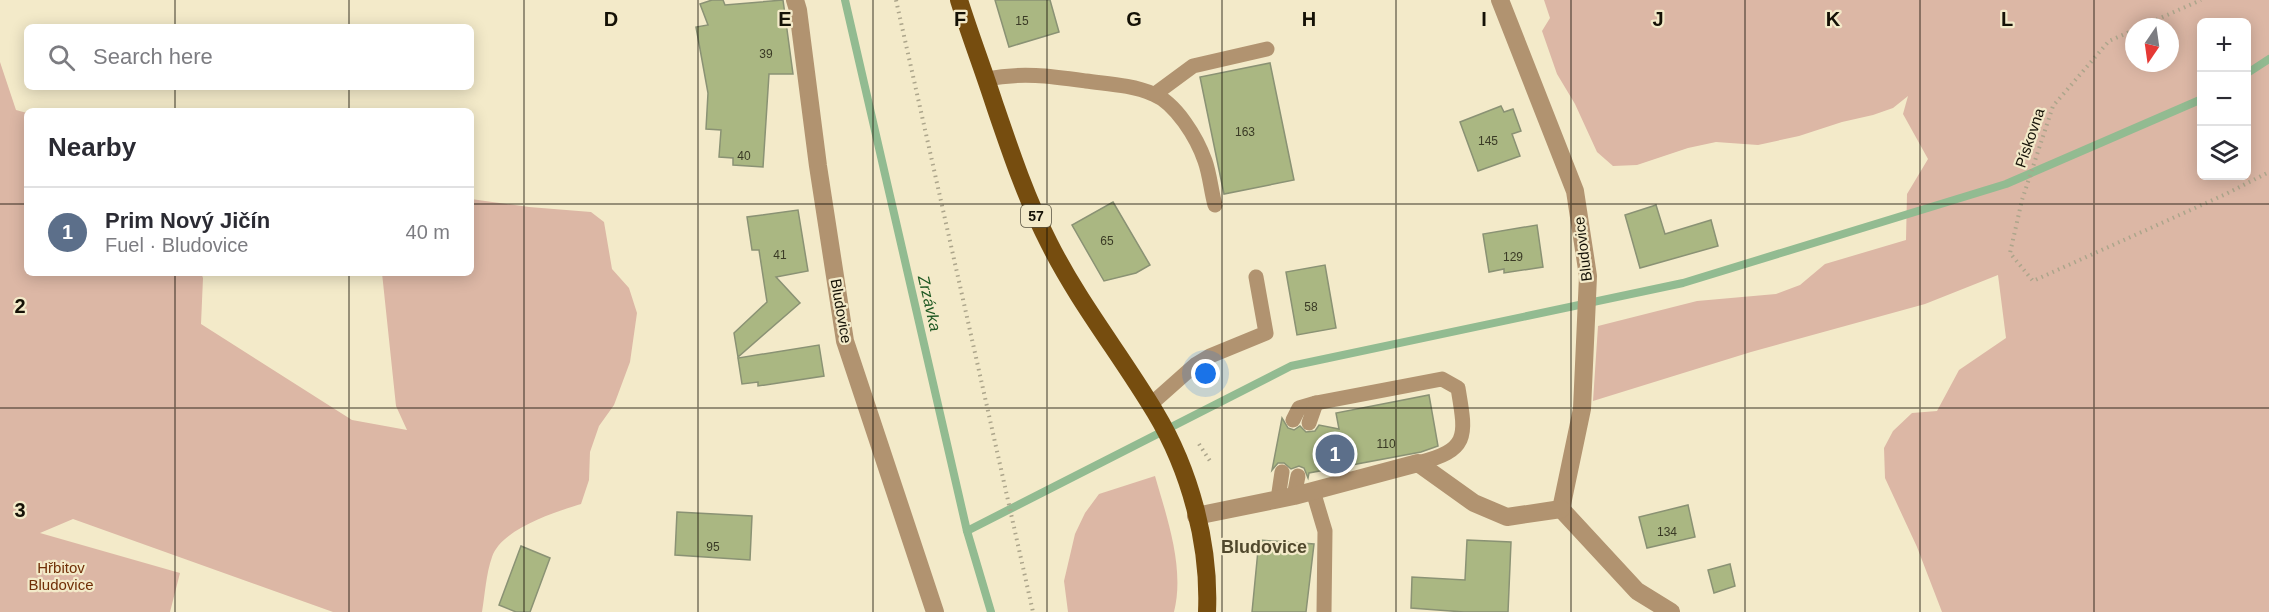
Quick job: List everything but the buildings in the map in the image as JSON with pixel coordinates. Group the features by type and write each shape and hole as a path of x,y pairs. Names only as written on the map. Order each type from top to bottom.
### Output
{"main road":[{"name":"57","path":"959,0 1017,167 1049,243 1089,312 1153,409 1185,473 1206,569 1207,612"}],"street":[{"name":"Bludovice","path":"795,0 845,340 935,612"},
{"name":"Bludovice","path":"1500,0 1575,191 1588,276 1582,409 1561,509"},
{"path":"1196,516 1286,498 1418,463 1474,503 1507,517 1561,509 1637,591 1671,612"}],"lane":[{"path":"1155,94 1192,66 1267,49"},
{"path":"986,80 1024,74 1047,75 1137,88 1155,94 1171,106 1184,121 1205,160 1215,206"},
{"path":"1153,409 1196,365 1210,356 1266,333 1256,277"},
{"path":"1301,422 1316,403 1442,379 1458,388 1464,427 1457,447 1442,457 1418,463"},
{"path":"1282,472 1286,498"},
{"path":"1286,498 1298,476"},
{"path":"1313,491 1325,531 1324,612"}],"path":[{"path":"896,0 1033,612"},
{"path":"2160,18 2201,0"},
{"name":"Pískovna","path":"2125,34 2109,41 2053,106 2022,200 2010,253 2033,281 2226,194 2269,172"},
{"path":"1195,438 1212,464"}],"green space":[{"path":"1544,0 2269,0 2269,612 1942,612 1917,547 1885,478 1884,448 1893,431 1912,413 1937,411 1959,370 2006,338 1998,275 1925,304 1751,352 1593,401 1598,326 1697,301 1776,294 1800,285 1825,264 1906,240 1907,194 1928,159 1903,114 1908,96 1893,108 1799,136 1758,145 1716,142 1688,148 1637,165 1613,166 1597,152 1575,104 1557,74 1542,31 1550,18"},
{"name":"Hřbitov Bludovice","path":"0,62 16,110 24,112 24,276 202,276 201,324 352,420 407,430 396,406 382,276 474,276 474,199 591,212 604,222 612,269 629,288 637,313 630,362 614,405 599,426 590,452 589,480 581,504 530,523 506,538 497,547 488,570 482,612 333,612 73,519 40,533 180,573 170,612 0,612"},
{"path":"1155,476 1176,561 1177,595 1174,612 1068,612 1064,581 1075,534 1085,513 1099,494"}],"waterway":[{"name":"Zrzávka","path":"845,0 967,531 991,612"},
{"path":"2249,72 2269,59"},
{"path":"967,531 1291,366 1683,283 2006,184 2197,101"}],"place":[{"name":"Prim Nový Jičín","path":"1335,454"}],"district":[{"name":"Bludovice","path":"1264,547"}]}
